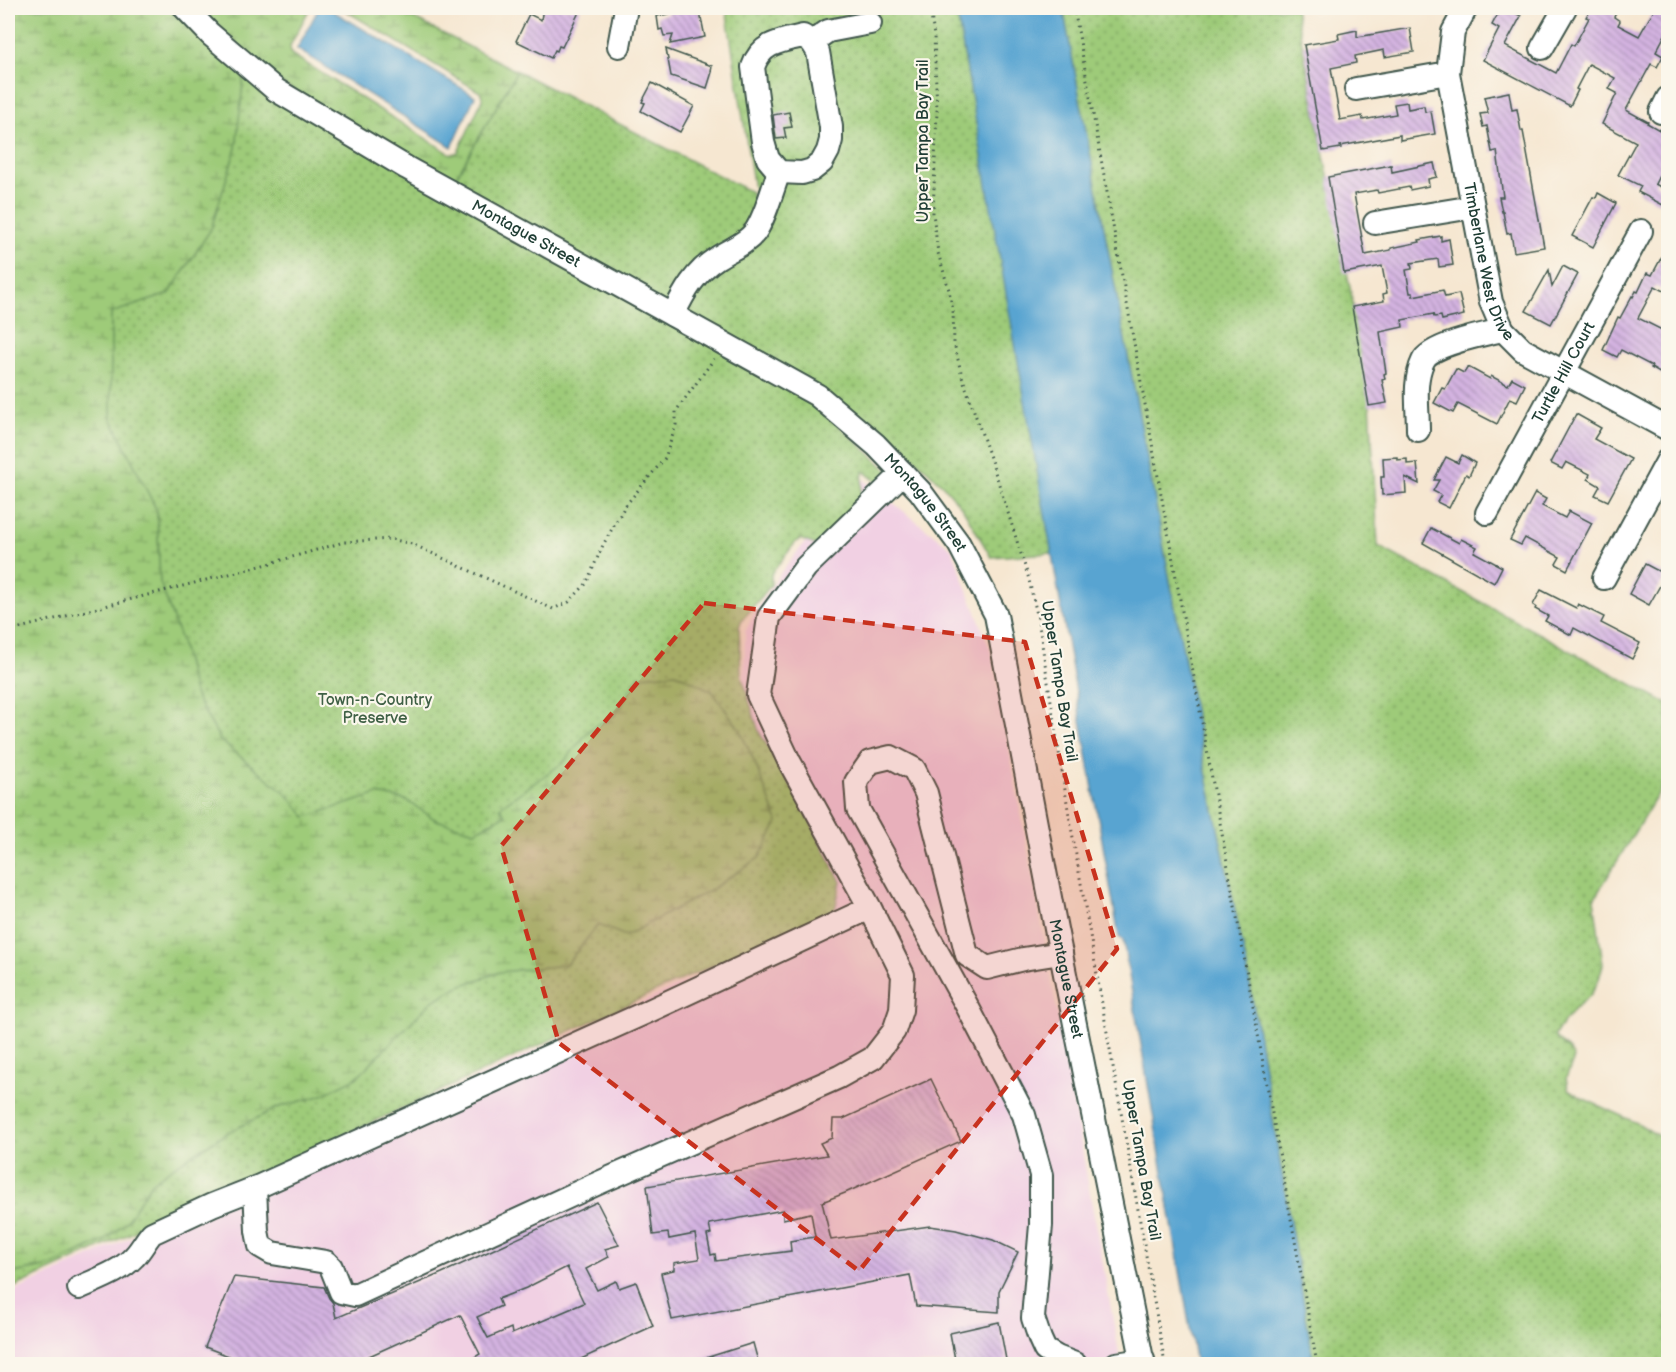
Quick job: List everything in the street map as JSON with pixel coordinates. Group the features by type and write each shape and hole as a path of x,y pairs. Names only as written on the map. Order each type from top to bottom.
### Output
{"street":[{"name":"Montague Street","path":"185,8 210,34 276,90 407,168 817,395 876,445 903,473 920,491 959,544 996,615 1061,953 1150,1363"},
{"path":"619,46 626,8"},
{"name":"Timberlane West Drive","path":"1466,8 1453,32 1448,73 1491,302 1503,330 1523,350 1668,429"},
{"path":"1542,48 1565,8"},
{"path":"812,42 828,31 870,23"},
{"path":"803,36 812,42 818,52 831,140 822,162 812,170 802,173 778,172 768,159 763,142 753,67 757,55 767,47 803,36"},
{"path":"1356,89 1448,73"},
{"path":"673,315 682,296 706,265 743,244 755,231 766,208 778,172"},
{"path":"1375,223 1473,207"},
{"name":"Turtle Hill Court","path":"1487,513 1641,231"},
{"path":"1418,430 1417,381 1424,359 1441,347 1503,330"},
{"path":"1604,578 1668,460"},
{"path":"255,1188 260,1246 272,1253 326,1262 331,1267 341,1292 355,1295 594,1185 839,1077 873,1058 894,1030 902,1010 903,975 870,908 789,761 758,695 769,617 806,567 903,473"},
{"path":"1061,953 987,968 967,955 926,793 914,769 891,757 870,762 856,782 858,809 966,1004 1024,1115 1041,1175 1041,1225 1033,1318 1045,1350 1075,1365"},
{"path":"79,1288 125,1266 138,1253 152,1233 649,1011 870,908"},
{"path":"1116,1365 1150,1363"}],"path":[{"name":"Upper Tampa Bay Trail","path":"930,8 934,36 937,111 933,213 938,253 951,301 954,343 962,376 1028,576 1038,619 1072,832 1150,1363"},
{"path":"1074,8 1317,1365"},
{"path":"8,631 268,564 344,542 391,538 412,544 553,609 569,602 586,584 603,545 625,506 665,458 676,425 675,411 714,359"}],"highlighted area":[{"path":"704,603 1025,642 1117,949 859,1271 559,1043 501,846"}],"shaded area":[{"path":"859,476 952,549 992,654 1121,1364 8,1364 8,1294 828,916 842,889 756,727 744,680 745,632 781,572"}],"green space":[{"name":"Town-n-Country Preserve","path":"8,8 240,100 244,73 812,401 894,476 885,488 863,471 860,506 818,546 800,539 795,543 771,574 771,585 742,620 739,627 741,674 759,732 799,799 841,882 835,909 8,1290"},
{"path":"8,8 174,8 203,39 244,73 236,148 211,229 169,294 111,313 111,418 157,511 160,582 180,638 195,696 221,741 287,794 306,817 378,794 406,800 436,820 475,831 505,815 500,807 564,762 590,729 615,715 639,676 676,673 712,691 738,727 778,822 759,858 712,889 626,936 598,925 566,965 500,972 457,987 431,1002 356,1078 320,1096 279,1107 225,1134 173,1167 151,1183 127,1221 106,1240 50,1266 8,1274"},
{"path":"196,8 310,8 290,46 291,54 453,154 458,152 482,100 480,92 341,8 393,8 517,71 452,184 281,83"},
{"path":"726,8 956,8 1052,553 991,557 963,509 943,485 910,454 904,462 882,439 452,184 517,71 751,192 758,215"},
{"path":"1063,8 1295,8 1369,384 1378,546 1668,704 1668,779 1594,899 1603,964 1599,979 1591,995 1574,1009 1554,1036 1574,1058 1566,1078 1568,1089 1582,1098 1639,1124 1668,1142 1668,1364 1314,1364 1247,967 1203,758"}],"water":[{"path":"319,8 328,8 475,96 452,147 297,49"},
{"path":"956,8 1063,8 1203,758 1247,967 1314,1364 1196,1364 1123,940 1119,937"}],"building":[{"path":"543,8 581,8 562,47 559,46 557,51 555,50 551,58 516,41 529,14 541,20"},
{"path":"668,8 699,8 705,37 670,44 673,35 664,36 662,29 659,30 657,16 669,14"},
{"path":"1501,8 1521,8 1517,14 1521,16 1505,46 1556,73 1571,44 1574,46 1589,18 1586,17 1591,8 1607,8 1616,13 1614,17 1620,21 1618,25 1639,36 1655,8 1668,8 1668,29 1656,52 1663,56 1657,67 1651,64 1626,110 1648,122 1668,137 1668,158 1655,184 1668,191 1663,205 1638,192 1641,186 1618,175 1636,142 1602,124 1617,93 1609,89 1615,78 1589,64 1570,106 1483,60 1499,29 1492,25"},
{"path":"1410,28 1414,52 1385,57 1384,50 1355,56 1356,63 1331,68 1340,120 1362,116 1363,120 1396,114 1394,104 1407,102 1408,109 1424,106 1425,112 1431,111 1435,134 1400,140 1400,135 1323,151 1304,45 1339,39 1338,34 1357,30 1357,37"},
{"path":"666,49 712,66 707,88 671,76"},
{"path":"652,83 694,106 680,132 641,111 645,103 642,102"},
{"path":"1509,92 1512,110 1517,109 1521,131 1523,131 1544,247 1514,252 1511,233 1507,234 1499,197 1503,197 1497,151 1492,152 1487,126 1483,127 1480,114 1488,113 1484,97"},
{"path":"789,112 792,127 784,128 786,138 776,139 773,115"},
{"path":"1434,163 1437,177 1428,179 1429,186 1410,190 1409,187 1378,193 1377,190 1354,194 1365,255 1420,242 1419,240 1441,236 1441,241 1449,239 1453,265 1439,267 1438,259 1411,263 1412,269 1406,270 1410,293 1413,293 1413,296 1443,290 1445,297 1459,294 1464,315 1442,320 1441,316 1434,317 1433,314 1402,320 1403,327 1380,332 1386,373 1384,374 1385,379 1382,380 1387,403 1369,406 1352,307 1384,301 1383,294 1387,293 1382,266 1344,273 1328,177 1391,165 1392,172"},
{"path":"1598,193 1616,203 1593,247 1572,236 1593,197 1596,198"},
{"path":"1668,245 1668,293 1655,286 1638,318 1668,333 1668,378 1651,368 1652,366 1621,350 1617,357 1603,350 1618,317 1620,318 1636,291 1638,292 1647,273 1652,275"},
{"path":"1563,266 1578,274 1551,324 1526,311 1549,270 1552,287"},
{"path":"1468,367 1490,379 1491,376 1508,385 1512,378 1525,385 1517,401 1510,398 1497,424 1458,404 1453,413 1434,403 1456,369 1464,373"},
{"path":"1576,414 1601,428 1594,439 1631,459 1608,501 1595,495 1600,486 1588,479 1590,474 1566,462 1562,469 1550,463"},
{"path":"1462,455 1475,463 1469,476 1466,474 1449,508 1437,502 1441,495 1433,491 1439,480 1434,480 1446,457 1458,463"},
{"path":"1397,457 1397,460 1407,459 1407,464 1417,463 1419,484 1405,477 1406,493 1382,495 1383,458"},
{"path":"1535,493 1546,499 1542,506 1565,518 1569,511 1592,523 1567,570 1556,564 1560,557 1525,538 1521,545 1510,540"},
{"path":"1431,528 1459,543 1461,539 1477,547 1474,552 1502,567 1494,583 1423,543"},
{"path":"1645,564 1666,575 1649,605 1629,594"},
{"path":"1541,590 1576,608 1578,604 1604,617 1601,623 1640,643 1632,659 1574,628 1571,635 1545,621 1548,616 1535,609 1533,605"},
{"path":"931,1079 961,1141 822,1202 831,1240 930,1226 993,1240 1018,1252 999,1291 999,1312 916,1306 910,1275 672,1320 661,1273 674,1270 674,1263 699,1259 695,1234 669,1239 668,1233 653,1235 647,1186 827,1155 820,1143 832,1138 833,1119 843,1119","holes":["783,1210 783,1219 811,1213 815,1237 790,1241 791,1251 716,1261 715,1254 711,1255 707,1235 711,1234 709,1224"]},
{"path":"597,1202 619,1245 605,1249 609,1257 586,1269 597,1290 616,1281 619,1288 636,1282 653,1326 568,1365 462,1365 480,1354 460,1315 346,1365 261,1365 205,1347 234,1277 324,1287 333,1303 336,1318 442,1273","holes":["567,1267 584,1303 512,1334 511,1328 488,1338 477,1317 501,1306 498,1299 526,1288"]},
{"path":"999,1322 1007,1365 956,1365 950,1333"},
{"path":"753,1343 759,1365 694,1365 693,1362"}]}
